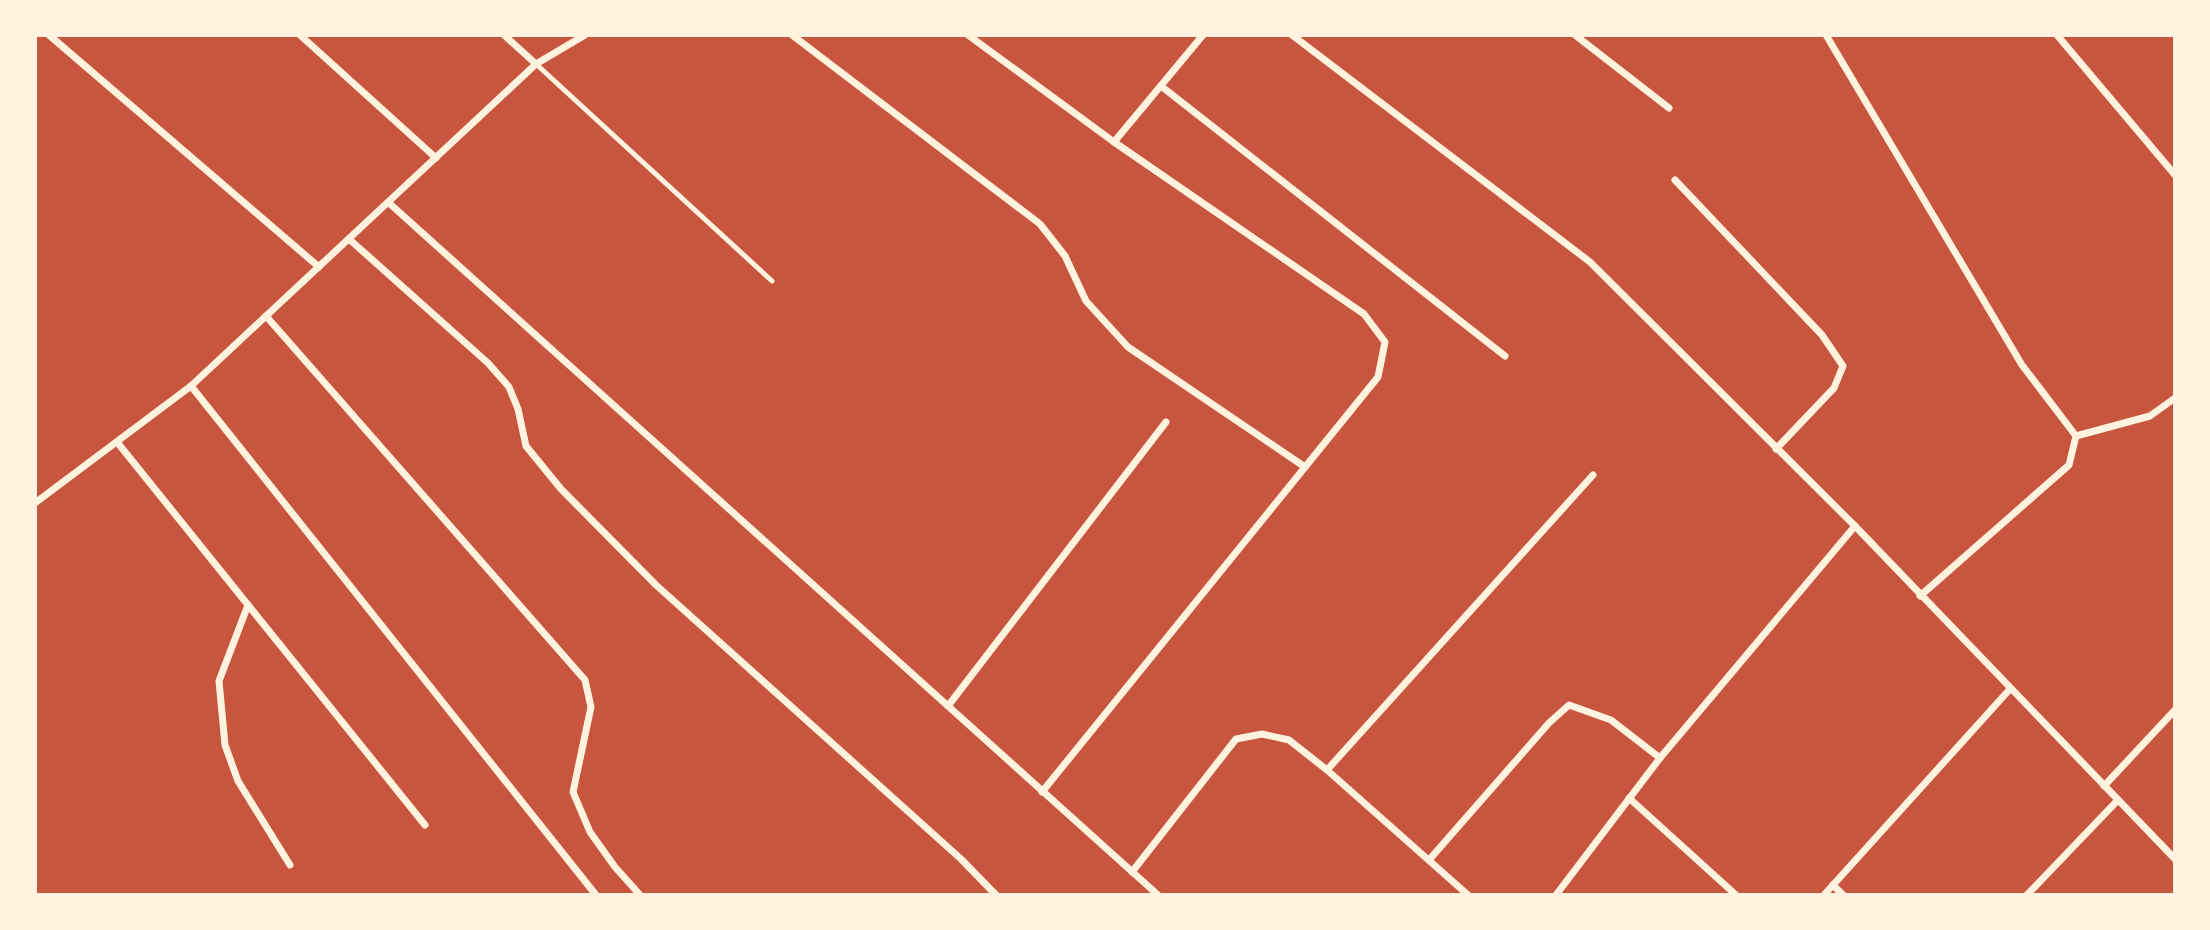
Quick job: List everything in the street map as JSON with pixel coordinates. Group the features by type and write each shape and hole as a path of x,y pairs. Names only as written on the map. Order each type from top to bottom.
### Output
{"street":[{"path":"49,35 319,267"},
{"path":"300,35 436,158"},
{"path":"504,35 536,64"},
{"path":"35,503 191,386 536,64 585,35"},
{"path":"792,35 1040,224 1065,256 1086,301 1128,346 1306,467"},
{"path":"968,35 1114,142 1364,314 1385,342 1378,377 1042,792"},
{"path":"1114,142 1203,35"},
{"path":"1292,35 1590,262 1855,526 2175,859"},
{"path":"1575,35 1670,108"},
{"path":"1826,35 2022,365 2076,436"},
{"path":"2057,35 2175,175"},
{"path":"1161,86 1505,356"},
{"path":"1675,180 1822,335 1843,366 1834,388 1776,449"},
{"path":"388,203 1158,895"},
{"path":"349,239 488,363 509,387 518,409 526,446 570,498 656,585 961,859 996,895"},
{"path":"266,316 585,680 591,707 573,792 590,832 615,867 640,895"},
{"path":"191,386 596,895"},
{"path":"2076,436 2150,416 2175,398"},
{"path":"948,706 1166,422"},
{"path":"1920,596 2069,465 2076,436"},
{"path":"117,442 425,825"},
{"path":"1327,770 1593,475"},
{"path":"1556,895 1660,758 1855,526"},
{"path":"248,605 219,681 225,746 238,781 290,865"},
{"path":"1824,895 2010,689"},
{"path":"1429,860 1549,723 1569,705 1611,720 1660,758"},
{"path":"2104,786 2175,710"},
{"path":"1132,872 1236,738 1262,734 1289,740 1327,770 1468,895"},
{"path":"1629,798 1736,895"},
{"path":"2027,895 2118,800"},
{"path":"1833,886 1843,895"}],"lane":[{"path":"536,64 772,281"}]}
